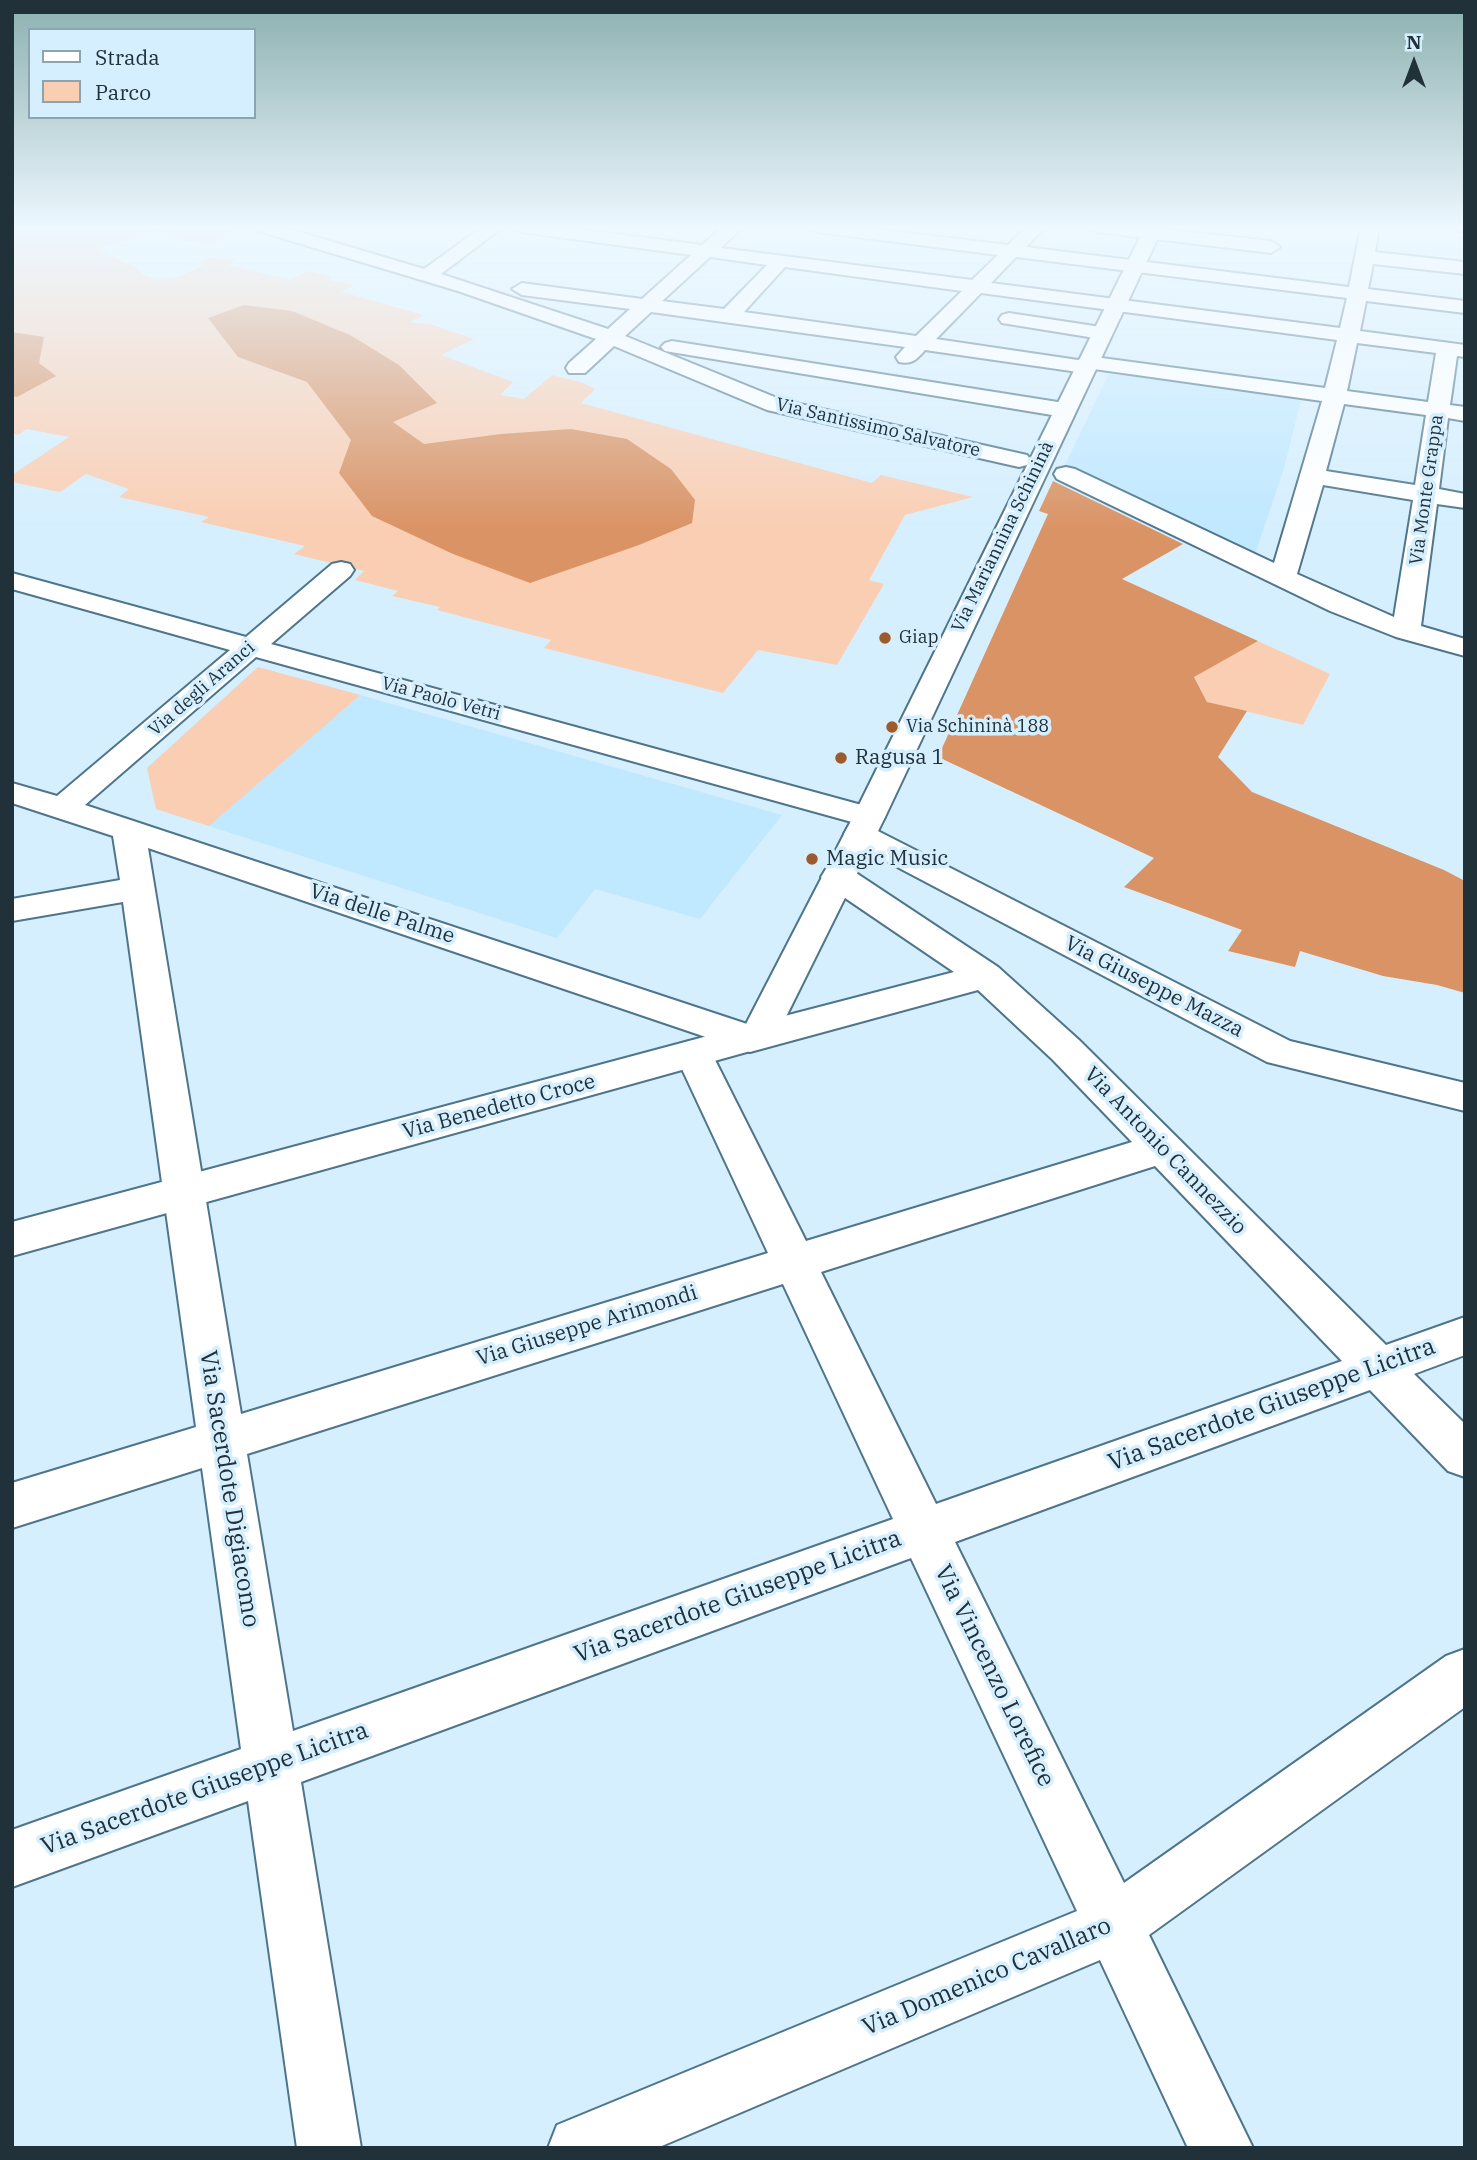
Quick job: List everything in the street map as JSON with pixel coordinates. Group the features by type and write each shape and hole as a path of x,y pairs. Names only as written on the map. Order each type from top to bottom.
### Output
{"street":[{"name":"Via Santissimo Salvatore","path":"582,328 775,405 1019,460"},
{"path":"577,368 624,328"},
{"path":"812,328 1086,365 1230,380 1465,414"},
{"path":"775,405 837,328"},
{"path":"845,421 883,379 936,328"},
{"path":"1067,328 1101,333"},
{"name":"Via Mariannina Schininà","path":"755,1037 864,825 1104,328"},
{"path":"1230,380 1247,328"},
{"path":"1286,328 1456,350"},
{"path":"1283,578 1314,476 1352,328"},
{"path":"614,339 883,379 1064,410"},
{"name":"Via Monte Grappa","path":"1406,631 1438,411 1456,350"},
{"path":"1066,474 1340,605 1406,631 1465,648"},
{"path":"1314,476 1465,501"},
{"name":"Via degli Aranci","path":"62,808 341,570"},
{"name":"Via Paolo Vetri","path":"12,581 251,647 864,825"},
{"name":"Via delle Palme","path":"12,792 755,1037"},
{"name":"Via Giuseppe Mazza","path":"864,825 1280,1052 1465,1097"},
{"name":"Via Sacerdote Digiacomo","path":"129,831 329,2148"},
{"name":"Via Antonio Cannezzio","path":"838,877 985,976 1066,1049 1465,1456"},
{"path":"12,910 138,888"},
{"name":"Via Benedetto Croce","path":"12,1239 985,976"},
{"name":"Via Vincenzo Lorefice","path":"694,1054 1221,2148"},
{"name":"Via Giuseppe Arimondi","path":"12,1506 1162,1148"},
{"name":"Via Sacerdote Giuseppe Licitra","path":"12,1859 1465,1336"},
{"name":"Via Domenico Cavallaro","path":"580,2148 1114,1925 1465,1675"}],"shaded area":[{"path":"216,328 333,328 350,335 399,365 437,403 393,422 424,444 501,434 571,429 627,439 671,469 695,500 692,523 639,545 530,583 453,554 372,516 339,473 351,440 307,382 238,357"},
{"path":"12,332 44,337 39,363 56,376 17,397 12,396"},
{"path":"1109,373 1301,400 1283,472 1255,554 1065,465"},
{"path":"1053,481 1183,544 1122,579 1258,641 1194,677 1207,702 1247,711 1218,757 1252,792 1465,881 1465,993 1437,985 1383,976 1300,951 1295,967 1228,951 1242,930 1124,887 1154,858 938,757 1048,514 1039,511"},
{"path":"258,667 782,815 700,919 595,889 557,938 156,809 147,768"}],"green space":[{"path":"12,328 441,328 474,339 441,355 513,382 500,395 524,399 552,375 581,382 595,389 581,403 872,483 881,475 973,497 905,515 869,580 884,584 837,665 758,650 723,693 544,648 551,640 437,610 440,607 392,596 398,591 355,580 364,571 294,554 305,546 201,522 209,517 119,497 129,489 86,474 60,492 12,482 12,475 69,437 27,429 18,435 12,433"},
{"path":"1258,641 1330,674 1303,725 1207,702 1194,676"},
{"path":"258,667 360,695 209,826 156,809 147,768"}],"place":[{"name":"Giap","path":"885,638"},
{"name":"Via Schininà 188","path":"892,727"},
{"name":"Ragusa 1","path":"841,758"},
{"name":"Magic Music","path":"812,859"}]}
